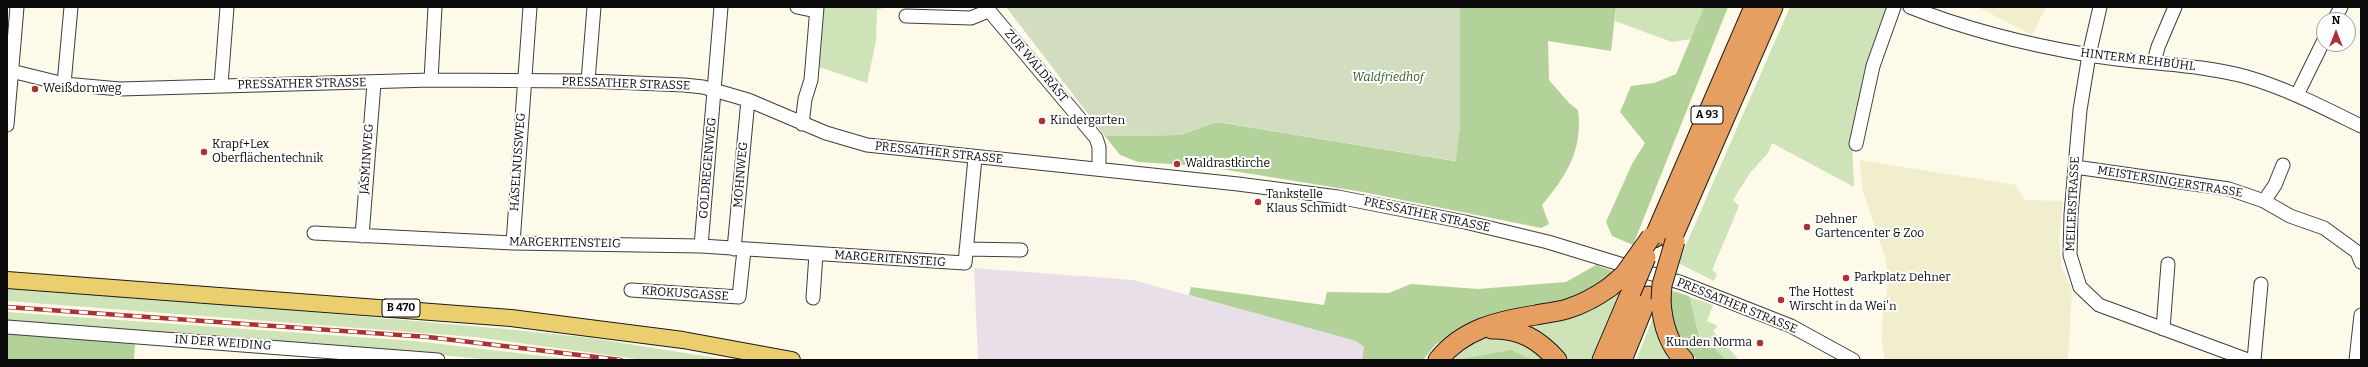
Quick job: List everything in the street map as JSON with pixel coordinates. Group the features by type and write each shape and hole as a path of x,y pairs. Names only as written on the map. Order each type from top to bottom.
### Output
{"highway":[{"name":"A 93","path":"1622,360 1647,296 1662,236 1754,7"},
{"name":"A 93","path":"1662,236 1683,214 1773,7"},
{"path":"1438,360 1459,339 1477,329 1504,320 1565,310 1590,301 1624,275 1662,236"},
{"path":"1662,236 1662,285 1647,296 1662,317 1671,341 1684,360"},
{"name":"A 93","path":"1602,360 1647,296"},
{"path":"1477,329 1499,328 1521,332 1543,344 1557,360"}],"main road":[{"name":"B 470","path":"7,280 511,318 683,340 792,360"}],"street":[{"path":"7,124 10,71 17,7"},
{"path":"64,84 71,7"},
{"path":"221,85 227,7"},
{"path":"431,80 435,7"},
{"name":"HASELNUSSWEG","path":"513,243 523,80 530,7"},
{"path":"588,81 594,7"},
{"name":"GOLDREGENWEG","path":"701,246 721,7"},
{"path":"797,7 816,9 812,80 805,99 802,124"},
{"path":"1856,144 1873,66 1894,7"},
{"name":"HINTERM REHBÜHL","path":"1910,7 1951,23 2089,55 2208,68 2246,77 2297,95 2361,126"},
{"name":"MEILERSTRASSE","path":"2100,7 2089,55 2080,110 2075,167 2070,255 2080,286 2099,305 2248,360"},
{"path":"2154,62 2158,47 2175,7"},
{"path":"906,16 971,18 987,9"},
{"name":"ZUR WALDRAST","path":"987,9 1096,138 1099,148 1099,169"},
{"path":"2297,95 2318,52"},
{"name":"PRESSATHER STRASSE","path":"10,71 64,84 120,89 221,85 374,83 431,80 588,81 684,85 715,90 748,100 802,124 867,145 975,158 1225,182 1338,197 1465,222 1534,238 1648,272 1760,312 1791,326 1853,360"},
{"name":"JASMINWEG","path":"362,236 374,83"},
{"name":"MOHNWEG","path":"739,250 748,100"},
{"path":"975,158 966,249 1021,250"},
{"path":"2264,201 2275,185 2283,166"},
{"name":"MEISTERSINGERSTRASSE","path":"2075,167 2229,189 2264,201 2290,216 2324,228 2357,252 2361,262"},
{"name":"MARGERITENSTEIG","path":"314,233 513,243 701,246 739,250 964,263 966,249"},
{"name":"KROKUSGASSE","path":"631,290 740,297 739,250"},
{"path":"812,298 816,254"},
{"path":"2163,329 2168,264"},
{"path":"2254,360 2261,284"},
{"path":"2356,360 2361,315"},
{"name":"IN DER WEIDING","path":"7,327 438,360"}],"shaded area":[{"path":"1978,7 2046,7 2032,35"},
{"path":"1860,160 2016,185 2025,200 2063,201 2059,242 2062,269 2072,289 2068,360 1885,360 1882,343 1883,311 1888,282 1886,260 1862,188"},
{"path":"974,268 1133,280 1356,341 1364,347 1362,360 978,360"}],"green space":[{"path":"821,7 886,7 877,10 876,41 867,83 819,67"},
{"name":"Waldfriedhof","path":"1006,7 1460,7 1460,127 1456,161 1218,122 1180,135 1105,136"},
{"path":"1460,7 1616,7 1611,51 1548,41 1549,80 1569,103 1578,110 1579,124 1575,150 1566,172 1542,205 1549,224 1541,228 1363,192 1202,166 1138,162 1120,155 1105,136 1180,135 1217,122 1455,161 1460,127"},
{"path":"1616,7 1704,7 1691,39 1672,42 1615,21"},
{"path":"1704,7 1728,7 1633,245 1612,236 1606,222 1632,164 1645,143 1620,112 1631,86 1654,83 1676,74"},
{"path":"1790,7 1891,7 1852,142 1854,187 1772,143 1768,153 1750,173 1733,200 1739,206 1712,270 1717,274 1714,281 1678,263"},
{"path":"1596,265 1615,272 1578,298 1487,317 1467,324 1435,345 1423,360 1362,360 1364,347 1356,341 1189,295 1191,287 1324,305 1327,292 1389,293 1411,284 1478,289 1566,282"},
{"path":"1622,287 1591,360 1565,360 1517,324"},
{"path":"7,288 94,293 506,329 591,338 729,360 645,360 475,337 7,301"},
{"path":"1672,291 1713,305 1707,321 1718,326 1713,331 1739,360 1697,360 1690,353 1679,337 1672,320 1670,301"},
{"path":"1673,291 1689,296 1699,337 1711,344 1725,360 1698,360 1686,345 1676,328 1673,319 1671,301"},
{"path":"7,312 414,341 578,360 493,360 345,346 7,323"},
{"path":"1655,313 1676,360 1636,360"},
{"path":"7,333 135,343 134,360 7,360"},
{"path":"1488,335 1510,335 1550,360 1449,360 1456,352"},
{"path":"1511,350 1531,360 1457,360"}],"railway":[{"path":"7,307 428,337 621,360"}],"place":[{"name":"Weißdornweg","path":"35,89"},
{"name":"Kindergarten","path":"1042,121"},
{"name":"Krapf+Lex Oberflächentechnik","path":"204,152"},
{"name":"Waldrastkirche","path":"1177,164"},
{"name":"Tankstelle Klaus Schmidt","path":"1258,202"},
{"name":"Dehner Gartencenter & Zoo","path":"1807,227"},
{"name":"Parkplatz Dehner","path":"1846,278"},
{"name":"The Hottest Wirscht in da Wei'n","path":"1781,300"},
{"name":"Kunden Norma","path":"1760,343"}]}
